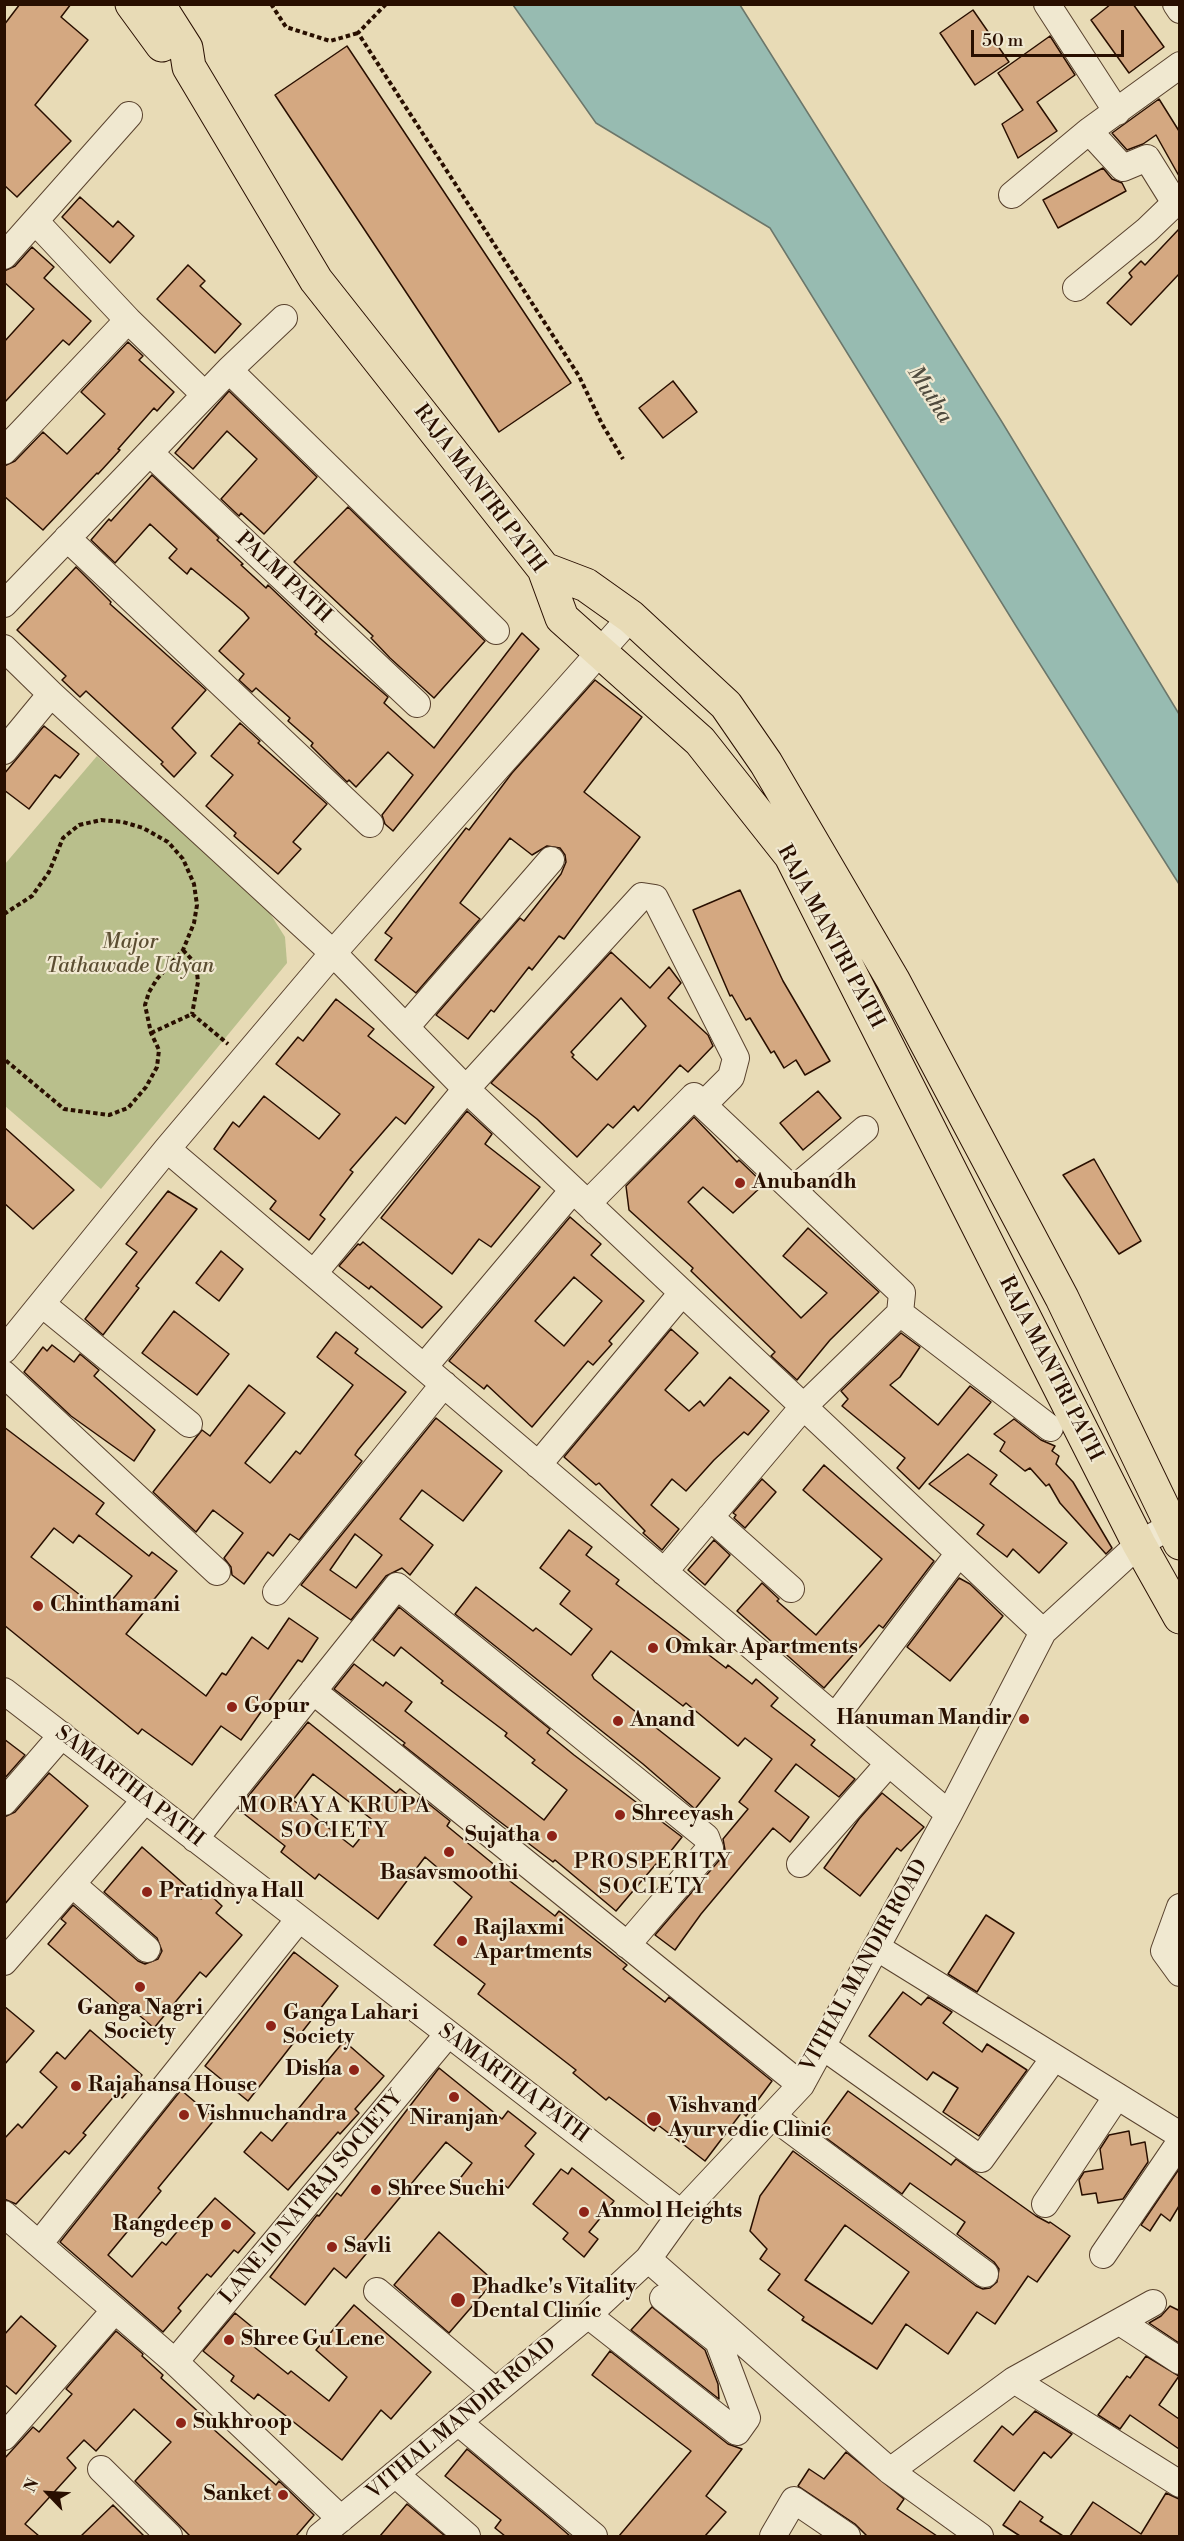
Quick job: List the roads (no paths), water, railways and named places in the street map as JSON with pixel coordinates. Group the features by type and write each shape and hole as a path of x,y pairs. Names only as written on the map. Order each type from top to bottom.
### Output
{"main road":[{"name":"RAJA MANTRI PATH","path":"132,4 167,52 189,67"},
{"name":"RAJA MANTRI PATH","path":"158,4 186,48 189,67 316,280 544,569 562,618 700,741 791,856 1138,1544 1179,1617"},
{"path":"544,569 586,585 631,617 726,705 766,763 892,980 1062,1298 1175,1534"}],"street":[{"path":"1047,4 1117,112"},
{"path":"1176,4 1179,10"},
{"path":"1012,195 1089,131 1179,65"},
{"path":"4,256 129,115"},
{"path":"1076,288 1147,230 1175,202 1147,158 1123,168 1089,131"},
{"path":"36,222 128,320 205,394"},
{"path":"4,604 205,394 284,318"},
{"path":"4,451 128,320"},
{"path":"229,370 496,631"},
{"name":"PALM PATH","path":"150,453 417,704"},
{"path":"67,538 370,824"},
{"path":"4,1350 167,1149 333,952 631,617"},
{"path":"4,648 51,694 333,952 466,1089 1042,1632"},
{"path":"4,751 51,694"},
{"path":"406,1027 551,860"},
{"path":"314,1273 466,1089 642,896 655,898 736,1058 731,1077 703,1105"},
{"path":"596,1212 588,1203 694,1096 902,1293 900,1313 803,1407 664,1572"},
{"path":"793,1190 864,1129"},
{"path":"167,1149 949,1814"},
{"path":"424,1367 573,1190"},
{"path":"538,1465 682,1293"},
{"path":"42,1304 189,1424"},
{"path":"900,1313 1050,1428"},
{"path":"4,1374 217,1572"},
{"path":"276,1592 444,1384"},
{"path":"710,1518 790,1589"},
{"name":"VITHAL MANDIR ROAD","path":"320,2536 588,2315 648,2259 681,2213 801,2085 949,1814 1042,1632 1138,1544 1175,1534"},
{"path":"835,1717 959,1553"},
{"path":"195,1839 397,1586 706,1837 710,1848 627,1945"},
{"name":"SAMARTHA PATH","path":"4,1691 681,2213"},
{"path":"313,1691 801,2085"},
{"path":"4,1802 62,1736"},
{"path":"800,1864 889,1763"},
{"path":"4,1962 13,1936 72,1884 146,1800"},
{"path":"72,1884 147,1950"},
{"path":"1179,1907 1164,1951 1179,1973"},
{"path":"39,2244 299,1919"},
{"path":"876,1947 1179,2135"},
{"name":"LANE 10 NATRAJ SOCIETY","path":"176,2362 448,2034"},
{"path":"822,2046 981,2159 1054,2058"},
{"path":"1045,2205 1118,2096"},
{"path":"772,2116 985,2274"},
{"path":"1102,2256 1179,2142"},
{"path":"4,2214 176,2362 341,2519"},
{"path":"648,2259 890,2470 980,2536"},
{"path":"377,2291 495,2391"},
{"path":"588,2315 737,2432 747,2418 718,2340 663,2298"},
{"path":"890,2470 1014,2380 1153,2303"},
{"path":"4,2438 115,2310"},
{"path":"1120,2322 1179,2361"},
{"path":"1014,2380 1179,2484"},
{"path":"458,2422 594,2536"},
{"path":"101,2469 169,2536"},
{"path":"395,2474 467,2536"},
{"path":"773,2536 794,2500 847,2536"}],"water":[{"name":"Mutha","path":"513,5 740,5 1002,422 1179,714 1179,884 1016,626 770,228 596,123"}],"place":[{"name":"Anubandh","path":"740,1183"},
{"name":"Chinthamani","path":"38,1606"},
{"name":"Omkar Apartments","path":"653,1648"},
{"name":"Gopur","path":"232,1707"},
{"name":"Hanuman Mandir","path":"1024,1719"},
{"name":"Anand","path":"618,1721"},
{"name":"Shreeyash","path":"620,1815"},
{"name":"Sujatha","path":"552,1836"},
{"name":"Basavsmoothi","path":"449,1852"},
{"name":"Pratidnya Hall","path":"147,1892"},
{"name":"Rajlaxmi Apartments","path":"462,1941"},
{"name":"Ganga Nagri Society","path":"140,1987"},
{"name":"Ganga Lahari Society","path":"271,2026"},
{"name":"Disha","path":"354,2070"},
{"name":"Rajahansa House","path":"76,2086"},
{"name":"Niranjan","path":"454,2097"},
{"name":"Vishnuchandra","path":"184,2115"},
{"name":"Vishvand Ayurvedic Clinic","path":"654,2119"},
{"name":"Shree Suchi","path":"376,2190"},
{"name":"Anmol Heights","path":"584,2212"},
{"name":"Rangdeep","path":"226,2225"},
{"name":"Savli","path":"332,2247"},
{"name":"Phadke's Vitality Dental Clinic","path":"458,2300"},
{"name":"Shree Gu Lene","path":"229,2340"},
{"name":"Sukhroop","path":"181,2423"},
{"name":"Sanket","path":"283,2495"}],"district":[{"name":"MORAYA KRUPA SOCIETY","path":"335,1820"},
{"name":"PROSPERITY SOCIETY","path":"653,1876"}],"park label":[{"name":"Major Tathawade Udyan","path":"130,955"}]}
